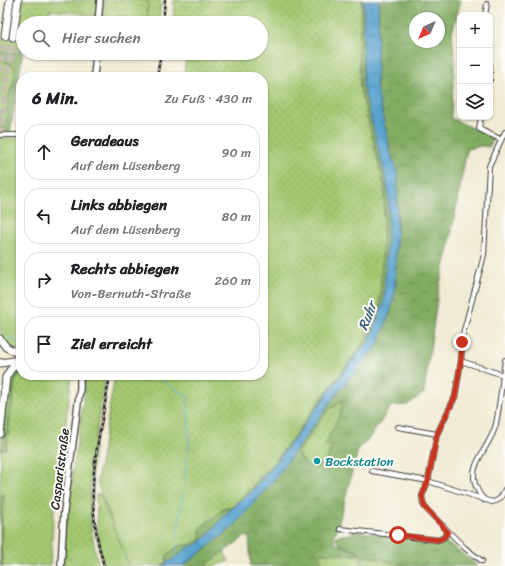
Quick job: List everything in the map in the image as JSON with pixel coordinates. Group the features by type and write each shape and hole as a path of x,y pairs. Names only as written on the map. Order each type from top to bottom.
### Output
{"highway":[{"path":"5,36 10,0"},
{"path":"13,37 18,0"},
{"path":"0,339 6,347 16,352"},
{"path":"0,358 16,356"},
{"path":"0,363 16,361"},
{"path":"0,434 6,377 11,368 16,364"}],"main road":[{"path":"99,16 100,0"},
{"path":"94,72 95,60"},
{"name":"Casparistraße","path":"61,566 64,511 80,380"}],"street":[{"path":"486,12 487,4"},
{"path":"481,120 480,129 500,139"},
{"path":"482,561 448,532 423,504 422,496 428,481 437,434 455,397 461,361 463,334 484,255 489,166 500,139 505,132"},
{"path":"0,135 16,135"},
{"path":"484,500 476,487 474,474 479,455 494,430 505,360"},
{"path":"461,361 503,375"},
{"path":"398,427 437,434"},
{"path":"372,471 428,481 484,500 497,501 501,498 505,489"},
{"path":"340,529 438,540 443,538 448,532"}],"green space":[{"path":"23,0 98,0 97,16 52,10 48,11 47,16 21,16"},
{"path":"104,0 148,0 147,16 103,16"},
{"path":"148,0 161,0 160,16 147,16"},
{"path":"174,0 362,0 359,50 360,88 385,188 380,307 366,339 277,459 233,507 223,509 200,530 201,539 194,544 181,546 167,554 166,563 161,566 126,566 127,561 97,483 114,380 268,380 268,72 184,72 185,60 268,60 268,16 173,16"},
{"path":"362,0 364,0 363,86 387,183 389,201 384,302 369,342 354,358 278,460 251,492 227,513 206,537 196,545 188,547 175,558 161,566 166,563 171,551 175,548 201,539 200,530 202,526 224,509 233,507 277,459 366,339 380,307 385,188 360,88 359,50"},
{"path":"379,0 461,0 452,33 455,60 451,118 494,138 489,147 482,146 467,149 448,252 438,292 424,393 407,405 391,406 372,435 358,450 339,522 339,528 333,538 336,544 357,551 361,555 320,553 322,566 251,566 249,536 244,537 205,566 183,566 232,528 277,476 337,393 378,345 397,232 398,175 391,154 376,86","holes":["342,402 341,412 325,445 332,445 328,457 319,467 307,466 297,453 329,409"]},
{"path":"0,37 16,39 16,49 0,50"},
{"path":"0,52 15,52 16,60 21,60 20,72 16,72 16,95 10,133 0,133 0,129 6,124 8,97 14,83 15,68 0,58"},
{"path":"0,58 15,67 16,75 11,88 6,124 0,129"},
{"path":"0,138 16,138 16,350 7,344 2,337 0,329"},
{"path":"16,369 16,380 6,449 1,449 7,381 9,374"},
{"path":"16,379 71,380 54,511 50,566 2,566 1,530 4,495 0,495 1,449 6,449"},
{"path":"85,380 105,380 94,447 90,494 93,542 99,566 63,566 67,511 83,403"},
{"path":"342,402 341,412 325,445 332,445 328,457 319,467 307,466 297,453 329,409"},
{"path":"96,494 100,494 127,561 126,566 104,566 98,540"},
{"path":"0,495 4,495 1,530 2,566 0,566"},
{"path":"353,531 447,543 479,566 409,566 363,555 357,550 341,545 335,539 336,536 350,534"},
{"path":"224,552 229,561 214,566 205,566"},
{"path":"320,553 361,555 361,566 322,566"},
{"path":"363,555 409,566 363,566"}],"water":[{"path":"364,0 379,0 376,86 391,154 398,174 395,293 390,313 378,345 337,393 277,476 232,528 183,566 162,566 175,558 188,547 196,545 206,537 227,513 251,492 278,460 354,358 369,342 384,302 389,201 387,183 363,86"}],"waterway":[{"path":"8,337 16,341"},
{"path":"161,380 188,397 189,443 177,540"},
{"path":"176,558 177,544"}],"tunnel":[{"path":"0,72 5,36"},
{"path":"0,135 13,37"}],"railway":[{"path":"164,16 165,0"},
{"path":"158,72 160,60"},
{"path":"104,566 95,527 93,488 98,439 109,380"}],"place":[{"name":"Bockstation","path":"317,461"}],"route":[{"path":"398,535 438,540 443,538 448,532 424,506 422,496 428,481 437,434 455,397 461,361 462,342"}],"water label":[{"name":"Ruhr","path":"367,316"}]}
